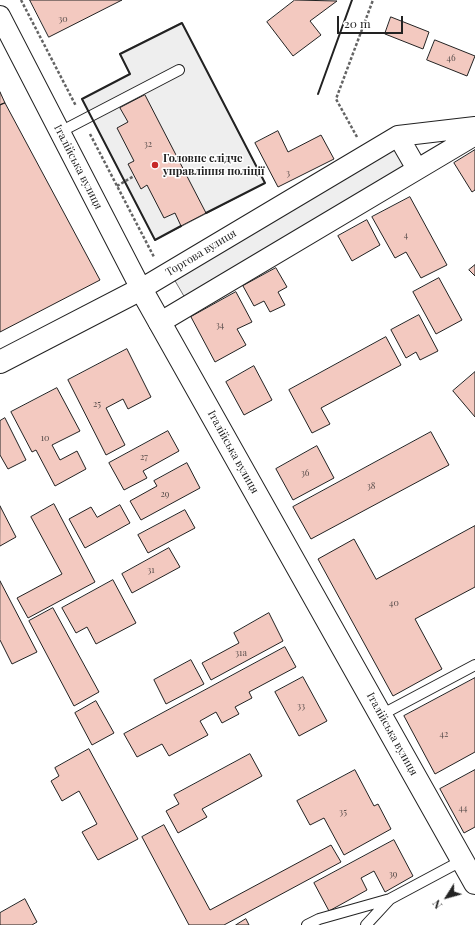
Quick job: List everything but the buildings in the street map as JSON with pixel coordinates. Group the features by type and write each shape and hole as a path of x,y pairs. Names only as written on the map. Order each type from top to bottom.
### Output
{"street":[{"name":"Італійська вулиця","path":"0,16 159,322 475,883"},
{"name":"Торгова вулиця","path":"0,362 141,289 398,136 475,127"},
{"path":"159,322 475,135"},
{"path":"398,136 417,169"}],"lane":[{"path":"60,132 179,70"},
{"path":"381,715 475,664"},
{"path":"307,925 319,918 390,899 462,860"},
{"path":"366,925 390,899"}],"path":[{"path":"21,0 163,276"},
{"path":"367,155 336,99 373,0"},
{"path":"117,186 134,176"}],"shaded area":[{"path":"182,23 265,183 155,240 82,99 130,74 120,54"},
{"path":"395,148 406,166 185,298 174,279"}],"wall":[{"path":"318,94 352,0"},
{"path":"181,226 155,240 82,99 130,74 120,54 182,23 265,183 206,213"}],"place":[{"name":"Головне слідче управління поліції","path":"155,165"}]}
